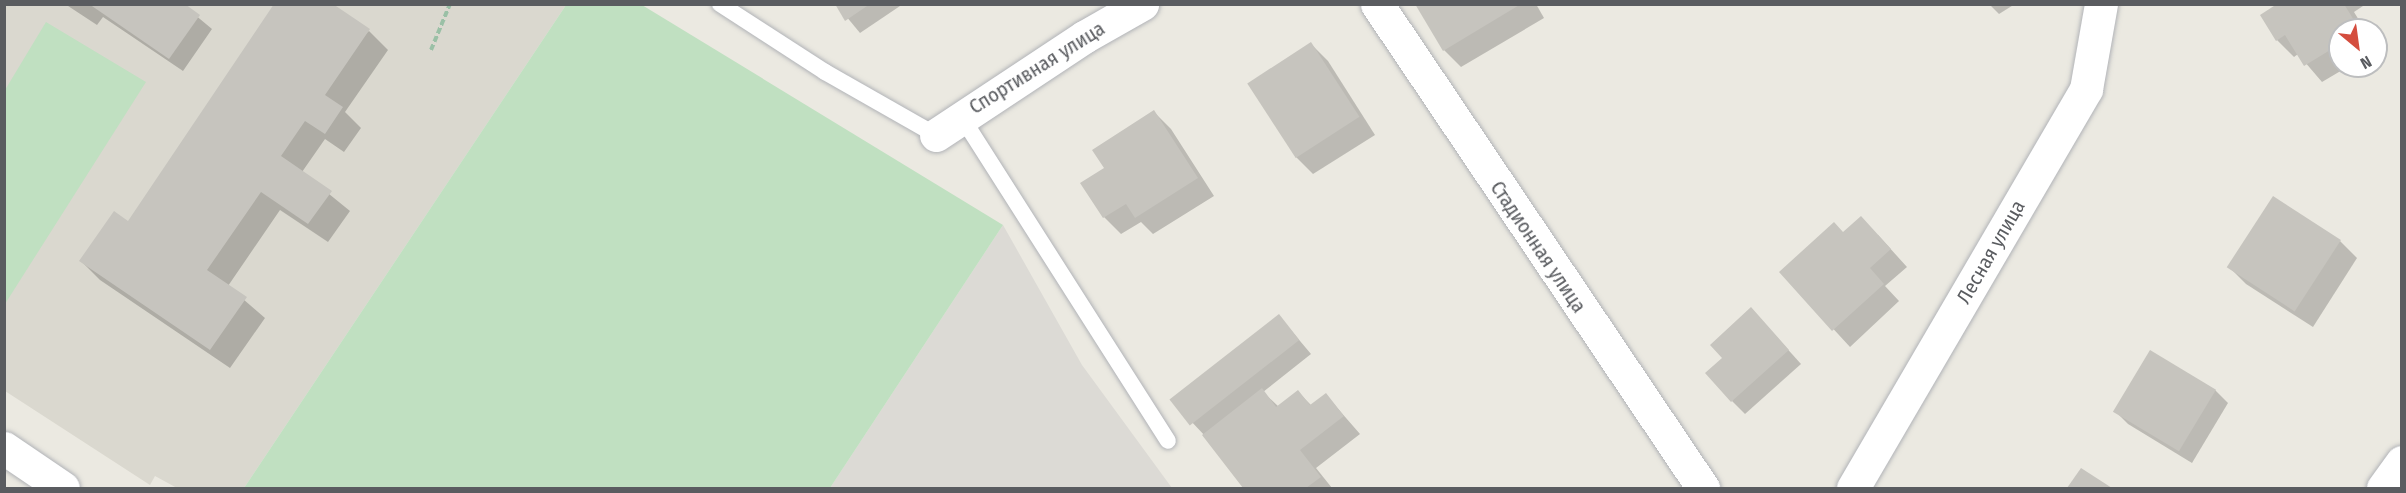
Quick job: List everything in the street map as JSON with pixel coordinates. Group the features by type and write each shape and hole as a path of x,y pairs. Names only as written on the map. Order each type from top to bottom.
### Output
{"street":[{"name":"Спортивная улица","path":"948,125 1142,4"},
{"name":"Стадионная улица","path":"1377,4 1703,489"},
{"name":"Лесная улица","path":"1853,489 2086,89 2101,4"},
{"path":"4,448 63,489"},
{"path":"2383,489 2402,462"}],"lane":[{"path":"720,4 825,72 948,125 1168,441"}],"path":[{"path":"431,50 450,4"}],"shaded area":[{"path":"4,5 566,5 244,488 177,488 155,476 150,485 5,391"},
{"path":"1003,225 1082,365 1172,488 830,488"}],"green space":[{"path":"566,5 642,5 1003,225 830,488 244,488"},
{"path":"46,22 146,82 5,304 5,90"}],"building":[{"path":"89,4 185,4 200,15 169,59"},
{"path":"274,4 333,4 370,29 325,95 343,107 325,134 305,121 281,156 332,191 308,224 261,192 207,270 247,297 210,350 79,261 114,211 128,221"},
{"path":"835,4 870,4 845,21"},
{"path":"1415,4 1521,4 1443,51"},
{"path":"2277,4 2344,4 2353,18 2328,18 2328,51 2304,66 2285,35 2276,41 2260,15"},
{"path":"1311,42 1359,117 1296,158 1247,83"},
{"path":"1154,110 1198,178 1135,218 1126,204 1103,218 1080,183 1104,168 1092,150"},
{"path":"2273,196 2341,240 2295,311 2227,267"},
{"path":"1861,216 1891,249 1870,268 1884,284 1832,331 1779,272 1834,222 1843,232"},
{"path":"1751,307 1789,350 1731,402 1705,373 1722,358 1710,345"},
{"path":"1279,314 1299,340 1190,426 1169,400"},
{"path":"2150,350 2216,390 2179,451 2113,412"},
{"path":"1262,388 1276,407 1298,390 1310,405 1326,393 1344,416 1300,450 1321,477 1306,488 1243,488 1202,435"},
{"path":"2081,468 2112,488 2067,488"}]}
